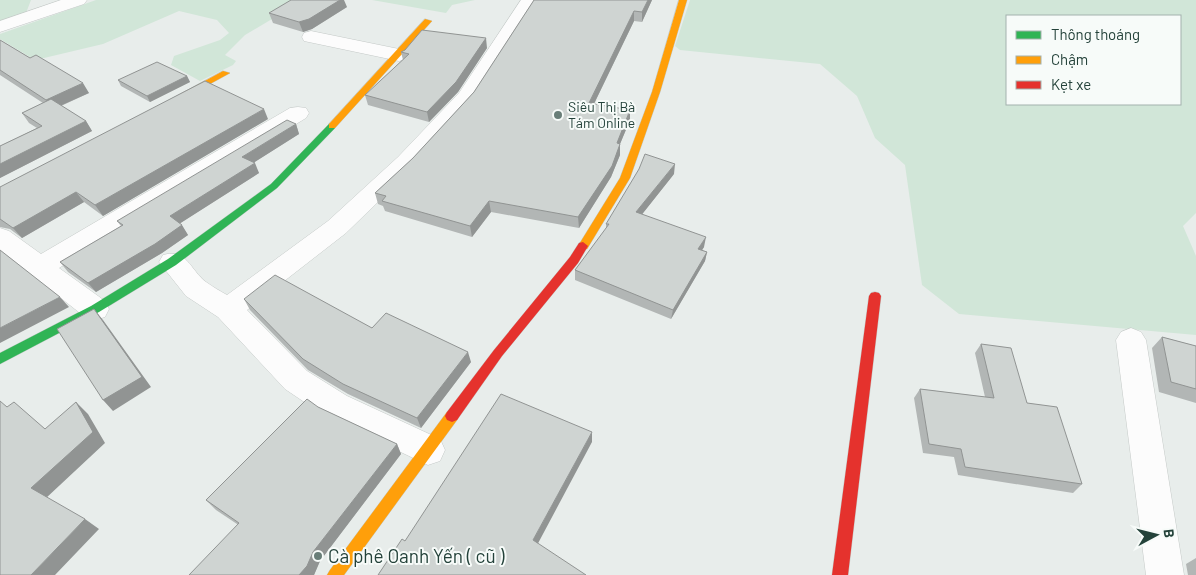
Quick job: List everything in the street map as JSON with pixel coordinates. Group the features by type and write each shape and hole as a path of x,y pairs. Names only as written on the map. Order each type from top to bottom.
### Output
{"street":[{"path":"0,27 78,0"},
{"path":"335,575 498,353 574,260 625,178 656,92 683,0"},
{"path":"228,309 338,227 406,162 467,97 528,2"},
{"path":"0,359 96,309 172,262 274,186 303,158 428,21"},
{"path":"311,37 399,54"},
{"path":"165,104 226,73"},
{"path":"40,267 298,113"},
{"path":"0,237 96,309"},
{"path":"172,262 196,289 228,309 296,380 336,406 428,450"},
{"path":"840,575 875,296"},
{"path":"1131,340 1165,575"}],"green space":[{"path":"0,0 31,0 26,13 0,23"},
{"path":"96,0 304,0 245,35 225,55 236,61 233,65 200,81 171,65 174,56 220,40 229,33 217,20 179,11 103,44 44,58 33,59 0,39 0,34"},
{"path":"372,0 475,0 452,5 446,13"},
{"path":"690,0 1196,0 1196,213 1183,226 1196,256 1196,335 959,314 922,285 905,165 875,138 857,96 820,64 680,50 675,46"}],"building":[{"path":"291,0 340,0 309,19 299,22 269,13"},
{"path":"534,0 648,0 642,12 634,11 589,103 630,110 617,143 620,144 612,166 578,217 489,201 470,226 382,201 386,196 375,193 413,158 474,92"},
{"path":"422,30 486,38 456,82 427,112 365,95 409,54 401,52 405,50"},
{"path":"0,40 30,58 36,55 83,83 46,100 0,70"},
{"path":"157,62 187,76 147,96 118,80"},
{"path":"205,81 264,109 95,205 76,192 13,228 0,219 0,187"},
{"path":"51,99 86,121 0,164 0,146 42,126 22,113"},
{"path":"287,120 296,124 242,157 255,163 170,216 182,225 155,244 88,283 60,262 123,225 117,221"},
{"path":"645,154 675,164 636,212 706,237 698,249 707,252 673,310 575,270 609,224 606,224 639,169"},
{"path":"0,250 60,297 0,328"},
{"path":"275,275 372,328 386,313 468,352 417,418 343,384 303,359 244,299"},
{"path":"94,309 142,377 103,400 57,329"},
{"path":"1162,337 1196,346 1196,389 1171,382"},
{"path":"981,344 1011,348 1027,403 1057,407 1082,484 965,467 961,449 929,444 920,389 994,398"},
{"path":"501,394 592,432 533,540 586,575 378,575 402,539 405,541"},
{"path":"307,399 318,407 397,444 313,552 307,566 299,575 189,575 239,523 206,500"},
{"path":"0,401 7,407 14,402 45,429 76,402 93,432 31,488 85,519 31,575 0,575"}],"traffic: fast":[{"path":"0,359 95,309 172,262 274,186 332,126"}],"traffic: slow":[{"path":"583,246 625,178 656,92 683,0"},
{"path":"332,126 428,21"},
{"path":"174,100 226,73"},
{"path":"335,575 452,416"}],"traffic: jam":[{"path":"452,416 498,353 574,260 583,246"},
{"path":"840,575 875,296"}],"place":[{"name":"Siêu Thị Bà Tám Online","path":"558,115"},
{"name":"Cà phê Oanh Yến ( cũ )","path":"318,556"}]}
